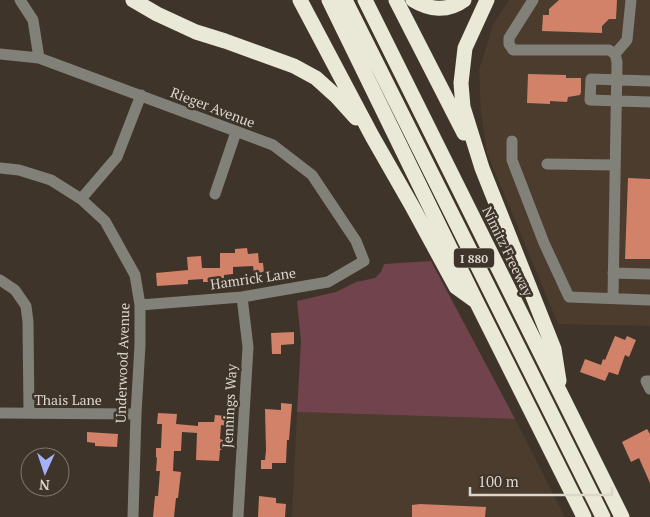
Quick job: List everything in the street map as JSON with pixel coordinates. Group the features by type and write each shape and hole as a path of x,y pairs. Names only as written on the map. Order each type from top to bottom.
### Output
{"highway":[{"path":"133,0 157,14 196,32 294,66 316,78 337,97 372,136"},
{"path":"300,0 372,136 456,287 476,301"},
{"name":"I 880","path":"329,0 584,517"},
{"name":"I 880","path":"345,0 603,517"},
{"name":"Nimitz Freeway","path":"365,0 622,517"},
{"path":"396,0 482,168"},
{"path":"413,0 429,8 440,8 450,7 464,0"},
{"path":"487,0 465,48 461,83 463,107 482,168 554,349 561,394"}],"street":[{"path":"20,0 33,20 39,58"},
{"path":"533,0 509,38 509,44 513,50 609,50 614,54 617,62 613,298"},
{"path":"614,54 627,40 631,0"},
{"name":"Rieger Avenue","path":"0,54 39,58 273,145 312,174 356,242 364,261"},
{"path":"650,81 591,79 590,100 650,102"},
{"path":"81,199 117,157 141,95"},
{"path":"215,194 236,132"},
{"path":"512,141 512,160 544,243 569,296 650,300"},
{"path":"547,164 615,165"},
{"name":"Underwood Avenue","path":"0,168 18,170 52,180 81,199 105,221 135,275 140,305 140,345 133,517"},
{"name":"Hamrick Lane","path":"140,305 242,297 328,282 364,261"},
{"path":"614,273 650,274"},
{"path":"0,280 15,290 26,306 28,322 29,413"},
{"name":"Jennings Way","path":"238,517 248,347 242,297"},
{"name":"Thais Lane","path":"0,413 136,414"}],"shaded area":[{"path":"509,0 650,0 650,326 558,324 487,153 481,111 479,70 493,25"},
{"path":"431,261 515,419 297,412 301,341 297,301 336,292 356,282 375,278 381,272 384,264"},
{"path":"297,412 515,419 565,517 292,517"}],"building":[{"path":"559,0 617,0 616,19 609,19 602,26 602,33 542,31 543,15 549,15 549,9"},
{"path":"528,74 566,75 566,78 581,78 580,95 568,97 567,102 550,101 550,104 527,103"},
{"path":"628,178 650,179 650,259 625,259"},
{"path":"247,248 248,254 258,253 259,263 263,263 264,272 254,273 253,266 233,267 233,274 224,275 224,278 212,278 212,282 203,282 203,279 188,280 188,284 157,286 156,273 188,270 187,257 201,256 202,268 220,268 220,253 235,253 235,249"},
{"path":"294,332 294,344 281,345 281,354 272,354 271,333"},
{"path":"615,336 625,340 627,336 636,340 629,357 625,355 618,375 609,372 605,381 580,372 585,359 601,365"},
{"path":"281,403 292,404 286,463 272,463 272,469 261,469 261,460 265,460 266,450 265,409 281,410"},
{"path":"158,413 177,414 176,424 198,426 198,422 214,422 215,415 226,416 226,426 221,425 220,439 223,440 219,461 196,460 197,433 182,432 181,451 174,451 173,471 181,472 174,517 153,517 155,496 158,496 160,471 156,471 156,448 161,448 162,424 157,424"},
{"path":"647,429 650,434 650,483 639,458 631,462 622,442"},
{"path":"87,432 118,434 117,447 95,446 95,443 87,442"},
{"path":"259,496 276,498 276,503 286,504 285,517 258,517"},
{"path":"412,505 486,507 485,517 412,517"}]}
